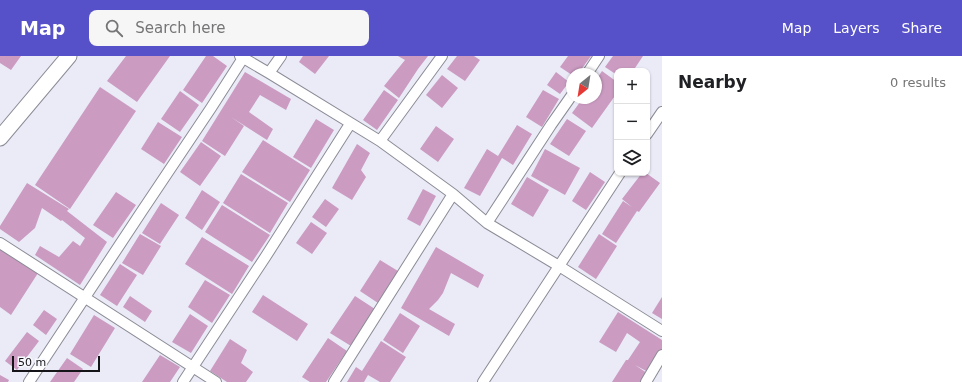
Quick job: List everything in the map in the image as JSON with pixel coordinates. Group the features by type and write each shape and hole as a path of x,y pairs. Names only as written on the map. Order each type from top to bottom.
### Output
{"main road":[{"path":"0,138 69,56"}],"street":[{"path":"270,73 281,56"},
{"path":"380,141 442,56"},
{"path":"591,68 599,56"},
{"path":"29,382 211,108 242,57 380,141 453,194 487,223 559,266 662,332"},
{"path":"487,223 566,104"},
{"path":"650,130 662,112"},
{"path":"183,382 266,256 350,124"},
{"path":"483,382 618,176"},
{"path":"334,382 453,194"},
{"path":"0,243 192,368 216,382"},
{"path":"646,382 662,355"}],"building":[{"path":"0,56 21,56 11,70 0,63"},
{"path":"126,56 170,56 137,102 107,81"},
{"path":"206,56 213,56 227,66 202,103 183,90"},
{"path":"303,56 329,56 315,74 299,62"},
{"path":"398,56 428,56 399,98 384,86 405,60"},
{"path":"457,56 474,56 480,60 465,81 447,69"},
{"path":"568,56 591,56 582,68 566,68 566,71 560,67"},
{"path":"613,56 643,56 635,68 614,68 614,73 605,67"},
{"path":"602,71 614,80 614,97 592,128 572,113 579,104 602,104"},
{"path":"245,72 291,99 286,110 260,95 249,112 273,129 267,140 231,117 244,126 225,156 202,141"},
{"path":"556,72 566,80 566,86 560,94 547,85"},
{"path":"442,75 458,88 442,108 426,95"},
{"path":"100,87 136,111 70,209 35,185"},
{"path":"384,90 398,100 377,130 363,120"},
{"path":"543,90 559,99 542,127 526,117"},
{"path":"180,91 199,105 180,132 161,119"},
{"path":"316,119 334,130 311,168 293,157"},
{"path":"567,119 586,131 569,156 550,144"},
{"path":"158,122 182,137 164,164 141,149"},
{"path":"517,125 532,134 513,165 502,158 480,196 464,188 487,149 498,156"},
{"path":"436,126 454,139 438,162 420,149"},
{"path":"263,140 310,170 290,202 242,172"},
{"path":"201,142 221,156 200,186 180,172"},
{"path":"357,144 370,153 361,170 366,177 352,200 332,188"},
{"path":"545,149 580,168 565,195 531,176"},
{"path":"590,172 605,182 586,210 572,201"},
{"path":"241,174 288,203 270,233 223,203"},
{"path":"640,176 650,176 660,183 639,212 637,211 616,243 602,234 623,201 632,207 622,199"},
{"path":"527,177 549,190 533,217 511,204"},
{"path":"27,183 69,209 67,211 107,242 80,285 35,255 40,246 59,257 73,241 80,246 85,238 62,220 61,221 42,208 35,228 19,242 0,229 0,226"},
{"path":"423,189 436,196 420,226 407,219"},
{"path":"202,190 220,202 202,230 185,218"},
{"path":"116,192 136,205 113,238 93,225"},
{"path":"325,199 339,209 326,227 312,217"},
{"path":"161,203 179,215 160,244 142,233"},
{"path":"222,205 270,235 252,262 205,232"},
{"path":"311,222 327,233 312,254 296,243"},
{"path":"140,234 161,246 143,275 122,263"},
{"path":"599,234 617,246 596,279 578,267"},
{"path":"202,237 249,266 232,294 185,264"},
{"path":"436,247 484,275 478,288 451,273 443,293 429,309 455,324 449,336 401,308"},
{"path":"0,249 38,273 11,315 0,307"},
{"path":"380,260 398,271 378,303 360,291"},
{"path":"120,264 137,275 117,306 100,295"},
{"path":"205,280 230,295 212,323 188,307"},
{"path":"263,295 308,324 297,341 252,312"},
{"path":"130,296 152,311 145,322 123,307"},
{"path":"355,296 375,309 351,346 330,333"},
{"path":"662,297 662,319 652,313"},
{"path":"44,310 57,319 46,335 33,325"},
{"path":"618,312 662,340 662,350 648,372 635,365 647,373 641,382 612,382 640,342 627,333 616,352 599,342"},
{"path":"400,313 420,326 403,353 383,340"},
{"path":"190,314 208,326 191,353 172,342"},
{"path":"94,315 115,328 91,367 70,354"},
{"path":"27,332 39,341 17,370 5,361"},
{"path":"328,338 347,351 326,382 310,382 302,377"},
{"path":"230,339 247,350 241,363 253,372 246,382 227,382 210,371"},
{"path":"381,341 406,357 390,382 380,382 368,375 364,382 347,382 356,367 362,371"},
{"path":"160,355 180,367 170,382 142,382"},
{"path":"67,358 83,369 74,382 50,382"},
{"path":"0,375 9,380 8,382 0,382"}]}
